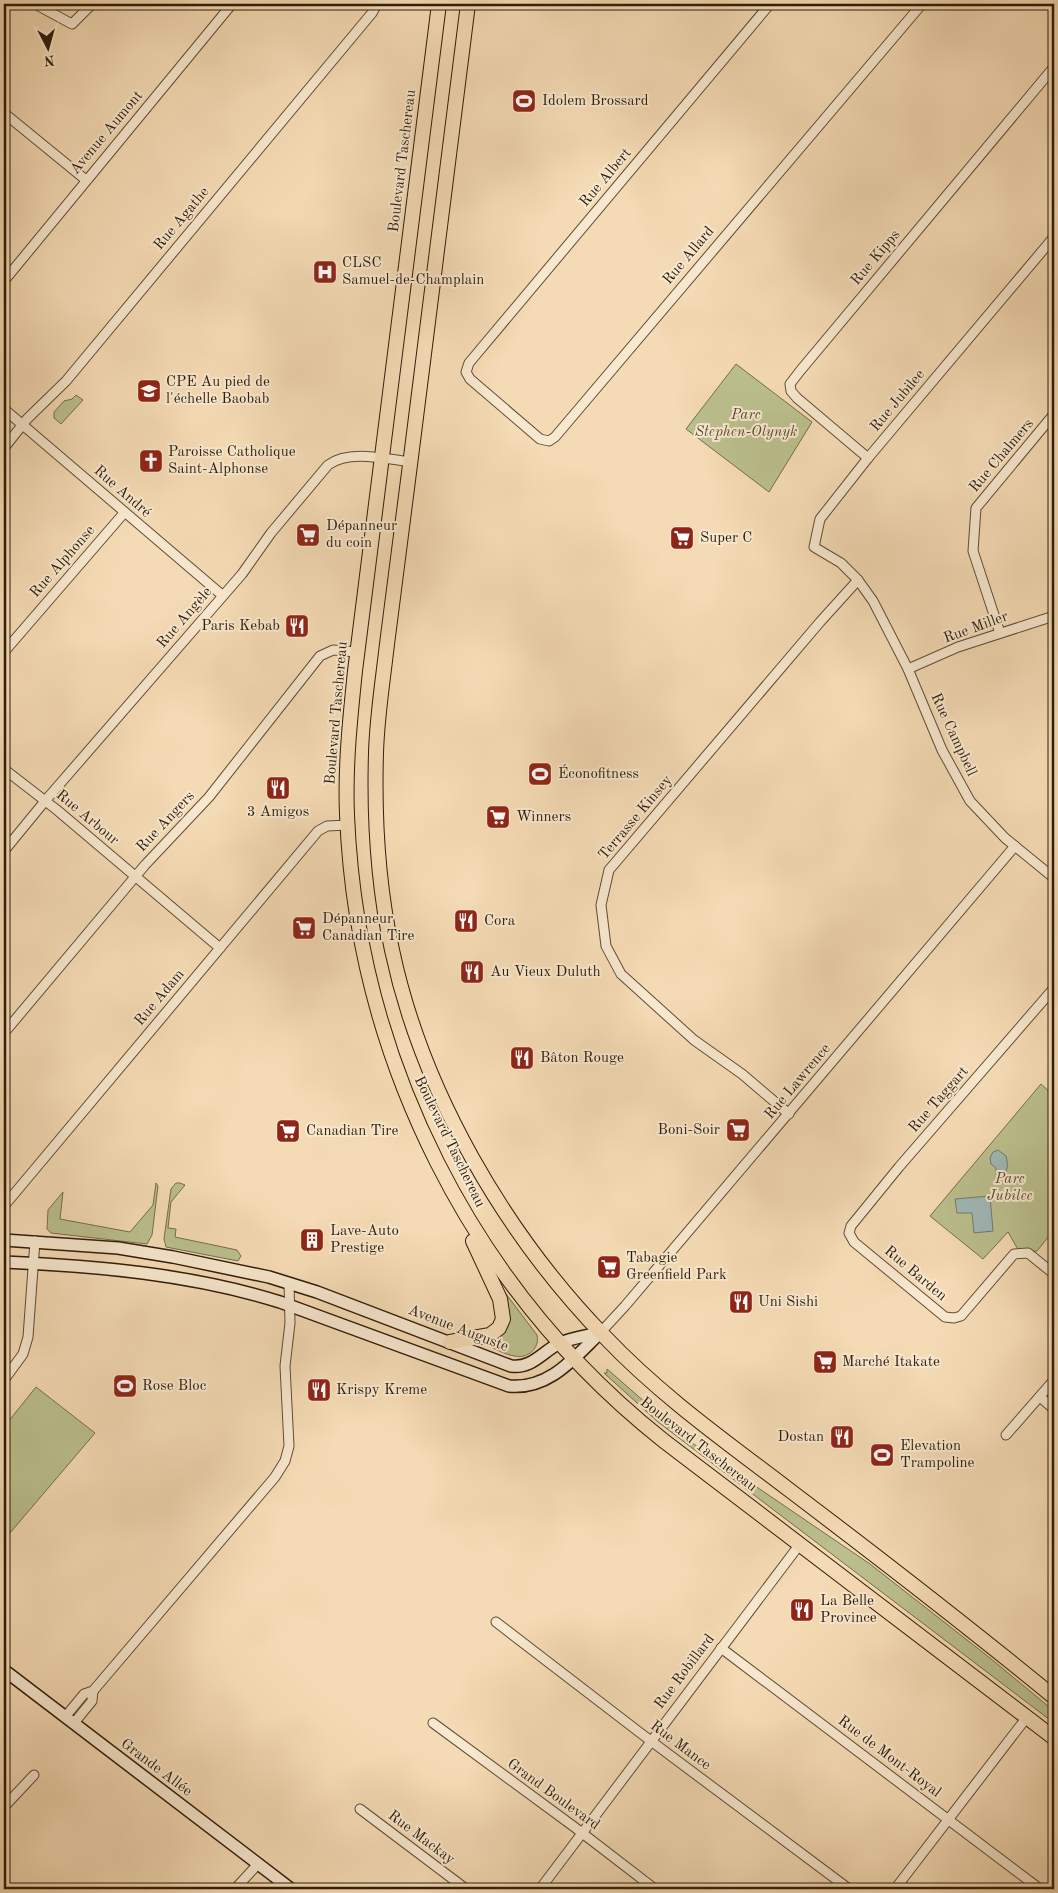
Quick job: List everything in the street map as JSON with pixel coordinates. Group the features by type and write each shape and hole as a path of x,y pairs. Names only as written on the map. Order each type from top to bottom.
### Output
{"main road":[{"name":"Boulevard Taschereau","path":"439,4 357,652 348,742 348,824 356,906 372,988 398,1076 442,1173 486,1248 518,1293 574,1359 651,1431 1054,1738"},
{"name":"Boulevard Taschereau","path":"468,4 376,746 378,853 383,898 392,950 414,1028 439,1089 463,1140 513,1222 566,1294 600,1332 633,1366 689,1414 896,1571 1054,1697"},
{"path":"442,1173 500,1299 503,1311 500,1325 490,1335 450,1342"},
{"name":"Avenue Auguste","path":"4,1240 110,1247 154,1254 289,1283 450,1342 503,1364 515,1366 532,1362 559,1343 600,1332"},
{"path":"4,1262 91,1268 192,1280 242,1291 290,1306 509,1386 526,1386 540,1383 549,1378 574,1359 600,1332"},
{"name":"Grande Allée","path":"4,1670 291,1889"}],"street":[{"path":"34,4 72,24 92,4"},
{"name":"Avenue Aumont","path":"4,281 232,4"},
{"name":"Rue Agathe","path":"4,448 66,381 368,18 377,4"},
{"name":"Rue Albert","path":"466,372 469,363 770,4"},
{"name":"Rue Allard","path":"466,372 472,381 538,438 546,441 553,438 922,4"},
{"name":"Rue Kipps","path":"868,458 797,398 791,391 790,384 1054,67"},
{"path":"4,113 86,180"},
{"name":"Rue Jubilee","path":"858,580 841,563 814,547 820,519 868,458 1054,237"},
{"name":"Rue André","path":"4,410 222,595"},
{"name":"Rue Chalmers","path":"1000,633 973,551 976,508 1054,414"},
{"name":"Rue Angèle","path":"4,851 242,574 271,533 330,464 344,458 359,457 410,462"},
{"name":"Rue Alphonse","path":"4,652 124,513"},
{"name":"Rue Campbell","path":"858,580 873,601 908,669 942,750 970,802 1015,846 1054,878"},
{"name":"Terrasse Kinsey","path":"789,1114 742,1074 694,1040 621,974 606,946 601,905 609,870 858,580"},
{"name":"Rue Miller","path":"908,669 958,647 1054,616"},
{"name":"Rue Angers","path":"4,1034 135,876 209,798 320,656 333,650 357,652"},
{"name":"Rue Arbour","path":"4,769 45,801 220,948"},
{"name":"Rue Adam","path":"4,1206 320,829 327,826 348,824"},
{"name":"Rue Lawrence","path":"600,1332 625,1306 789,1114 1015,846"},
{"name":"Rue Taggart","path":"849,1233 851,1226 896,1170 1054,988"},
{"name":"Rue Barden","path":"849,1233 854,1242 946,1317 954,1318 961,1316 1014,1254 1028,1253 1054,1274"},
{"path":"4,1380 23,1354 28,1337 35,1241"},
{"path":"69,1720 84,1694 93,1691 283,1466 289,1446 285,1366 290,1323 289,1283"},
{"path":"1006,1436 1054,1380"},
{"path":"1040,1397 1054,1410"},
{"name":"Rue Robillard","path":"540,1889 800,1544"},
{"name":"Rue Mance","path":"496,1622 849,1889"},
{"name":"Rue de Mont-Royal","path":"721,1648 1040,1889"},
{"path":"895,1889 1027,1717"},
{"name":"Grand Boulevard","path":"433,1723 655,1889"},
{"path":"4,1807 34,1775"},
{"name":"Rue Mackay","path":"360,1809 466,1889"},
{"path":"235,1889 258,1864"}],"green space":[{"name":"Parc Stephen-Olynyk","path":"736,364 812,422 769,492 686,429"},
{"path":"76,395 83,400 61,424 54,418 54,412 64,401 72,399"},
{"name":"Parc Jubilee","path":"1041,1084 1054,1096 1054,1230 1037,1251 1020,1253 1008,1232 983,1259 930,1216"},
{"path":"156,1183 158,1186 152,1235 147,1244 51,1233 47,1229 48,1210 63,1192 60,1219 130,1232 153,1205"},
{"path":"176,1183 185,1185 171,1202 168,1228 176,1229 175,1237 237,1250 241,1256 238,1261 166,1247 164,1239 171,1189"},
{"path":"506,1294 537,1335 535,1348 524,1356 501,1352 487,1345 487,1342 501,1335 508,1324 509,1310"},
{"path":"607,1369 692,1443 870,1564 990,1658 1054,1711 1054,1723 658,1422 604,1373 607,1373"},
{"path":"36,1387 95,1433 4,1540 4,1427"}],"water":[{"path":"998,1150 1006,1156 1007,1162 1007,1170 1001,1177 996,1174 996,1168 991,1164 990,1158 993,1152"},
{"path":"990,1196 993,1231 974,1233 972,1213 957,1213 955,1199"}],"place":[{"name":"Idolem Brossard","path":"524,101"},
{"name":"CLSC Samuel-de-Champlain","path":"325,272"},
{"name":"CPE Au pied de l'échelle Baobab","path":"149,391"},
{"name":"Paroisse Catholique Saint-Alphonse","path":"151,461"},
{"name":"Dépanneur du coin","path":"308,535"},
{"name":"Super C","path":"682,538"},
{"name":"Paris Kebab","path":"297,626"},
{"name":"Éconofitness","path":"540,774"},
{"name":"3 Amigos","path":"278,788"},
{"name":"Winners","path":"498,817"},
{"name":"Cora","path":"466,921"},
{"name":"Dépanneur Canadian Tire","path":"304,928"},
{"name":"Au Vieux Duluth","path":"472,972"},
{"name":"Bâton Rouge","path":"522,1058"},
{"name":"Boni-Soir","path":"738,1130"},
{"name":"Canadian Tire","path":"288,1131"},
{"name":"Lave-Auto Prestige","path":"312,1240"},
{"name":"Tabagie Greenfield Park","path":"609,1267"},
{"name":"Uni Sishi","path":"741,1302"},
{"name":"Marché Itakate","path":"825,1362"},
{"name":"Rose Bloc","path":"125,1386"},
{"name":"Krispy Kreme","path":"319,1390"},
{"name":"Dostan","path":"842,1437"},
{"name":"Elevation Trampoline","path":"882,1455"},
{"name":"La Belle Province","path":"802,1610"}]}
